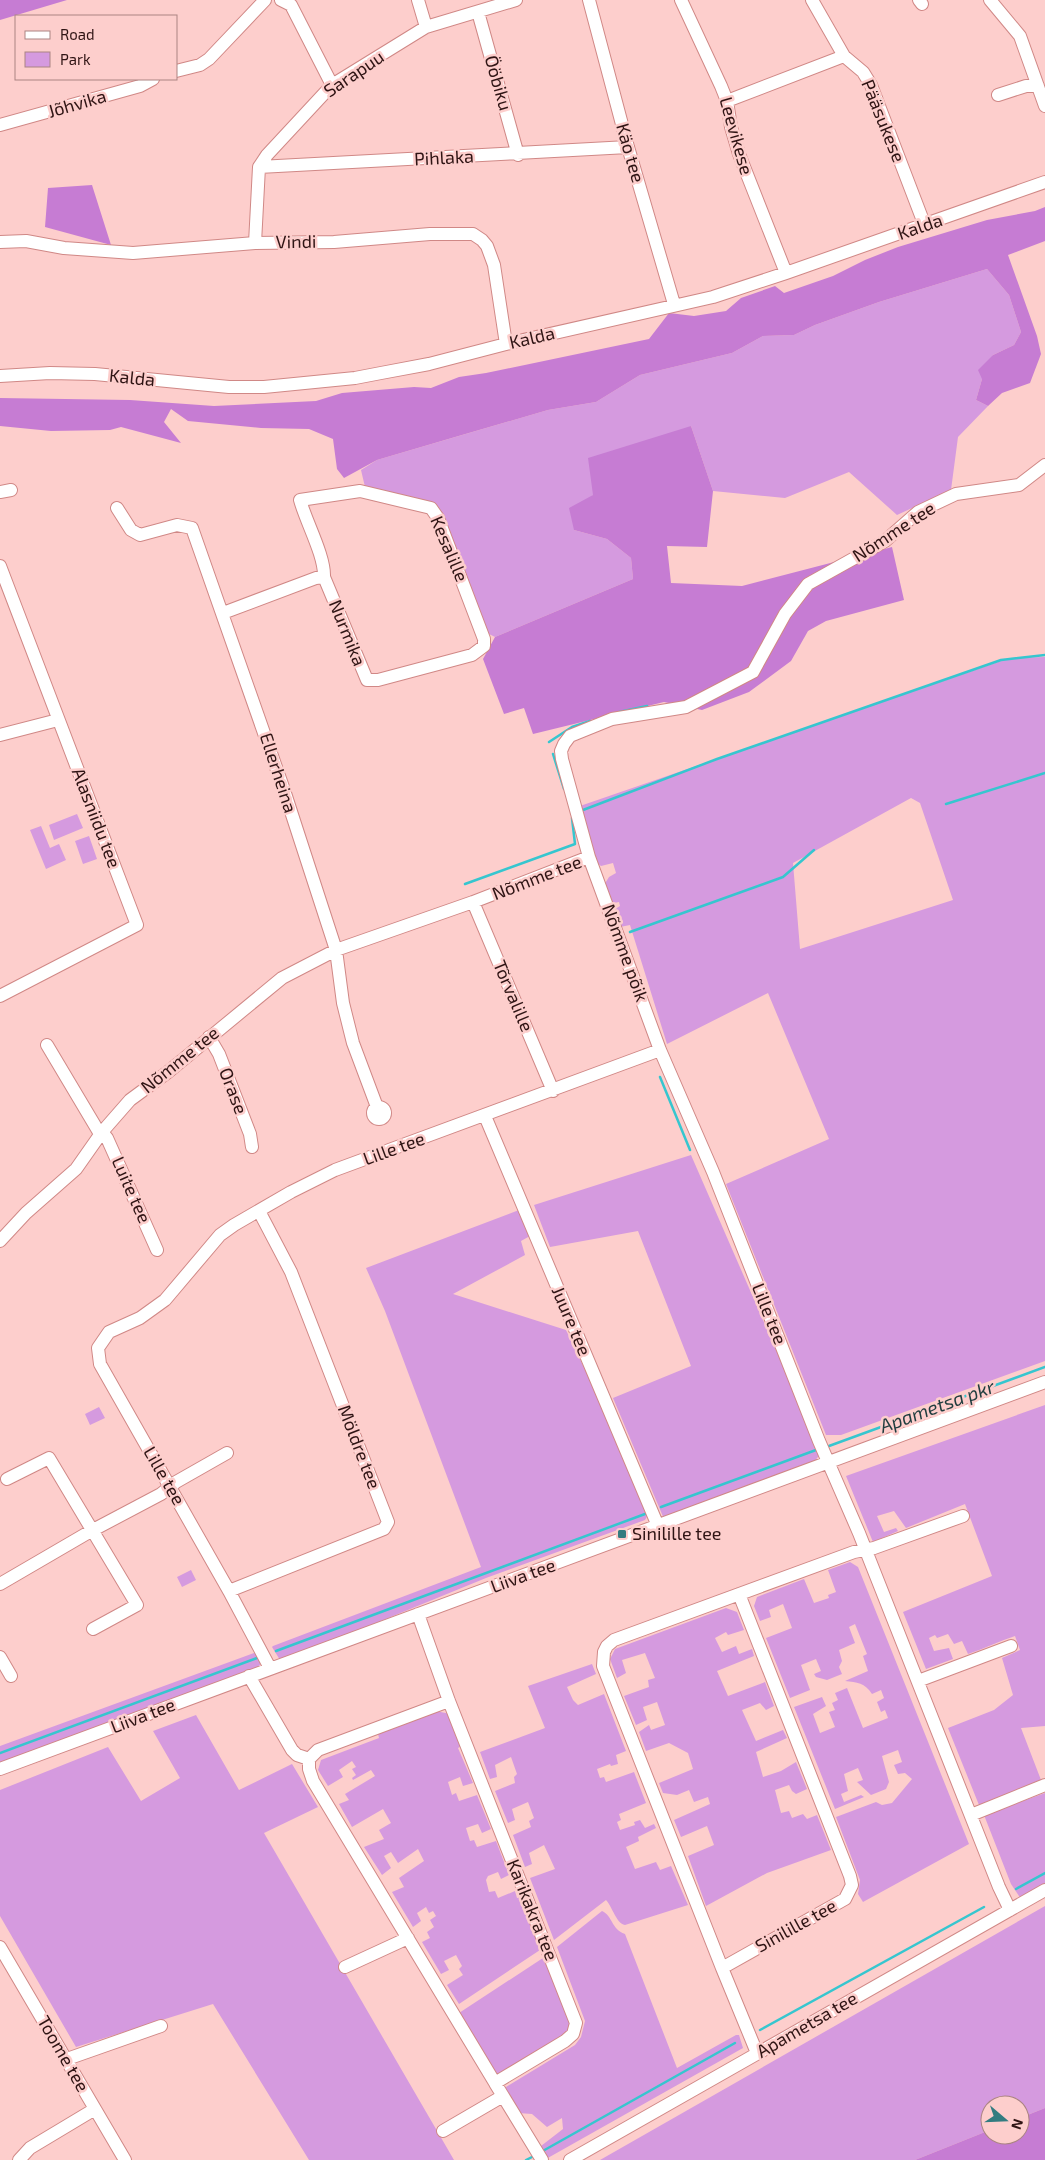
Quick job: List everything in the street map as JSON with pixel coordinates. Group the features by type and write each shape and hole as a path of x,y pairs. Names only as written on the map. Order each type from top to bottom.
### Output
{"street":[{"path":"178,70 200,65 209,59 265,0"},
{"path":"281,0 291,5 332,85"},
{"path":"418,0 426,27"},
{"name":"Sarapuu","path":"259,168 267,155 332,85 426,27 516,0"},
{"name":"Käo tee","path":"589,0 628,147 674,304"},
{"name":"Leevikese","path":"681,0 727,102 731,127 739,154 786,273"},
{"name":"Pääsukese","path":"812,0 844,56 863,72 871,85 925,226"},
{"path":"990,0 1020,36 1045,106"},
{"name":"Ööbiku","path":"478,12 518,155"},
{"path":"727,102 844,56"},
{"name":"Jõhvika","path":"0,125 94,100 140,86 151,80"},
{"path":"998,95 1026,86 1038,86"},
{"name":"Pihlaka","path":"259,168 518,155 628,147"},
{"path":"255,243 259,168"},
{"name":"Kalda","path":"0,376 50,373 95,374 229,387 264,387 355,378 429,364 674,304 713,297 925,226 1045,182"},
{"name":"Vindi","path":"0,242 26,241 64,248 133,253 255,243 334,242 430,234 473,234 487,246 494,265 506,344"},
{"name":"Nõmme tee","path":"0,1242 26,1213 76,1169 101,1133 130,1100 168,1072 282,978 336,950 473,902 589,857 562,759 561,751 570,736 612,719 686,707 753,672 785,614 808,584 885,541 918,512 956,494 1019,485 1045,465"},
{"name":"Kesalille","path":"324,577 324,566 300,500 360,491 431,508 438,518 484,639 484,646 479,651"},
{"name":"Ellerheina","path":"116,508 131,530 140,535 177,525 192,528 284,790 336,950 343,1002 353,1043 377,1107"},
{"name":"Alasniidu tee","path":"0,566 137,925 0,996"},
{"name":"Nurmika","path":"223,612 316,578 324,577 367,680 378,680 479,651"},
{"path":"0,735 58,720"},
{"name":"Nõmme põik","path":"589,857 660,1050"},
{"name":"Tõrvalille","path":"473,902 553,1091"},
{"name":"Orase","path":"209,1037 219,1054 250,1134 252,1147"},
{"path":"47,1045 101,1133"},
{"name":"Lille tee","path":"270,1668 229,1591 100,1364 98,1348 109,1332 140,1318 165,1300 220,1235 291,1192 335,1170 660,1050 710,1166 1010,1910"},
{"name":"Juure tee","path":"484,1116 658,1526"},
{"name":"Luite tee","path":"101,1133 107,1138 157,1250"},
{"name":"Möldre tee","path":"229,1591 384,1529 388,1522 291,1272 259,1211"},
{"name":"Liiva tee","path":"0,1769 1045,1382"},
{"path":"0,1584 91,1531 161,1494 227,1452"},
{"path":"7,1479 49,1458 137,1606 93,1629"},
{"path":"757,2053 603,1666 607,1646 614,1640 738,1594 854,1552 865,1550 963,1516"},
{"name":"Sinilille tee","path":"722,1968 845,1899 852,1885 738,1594"},
{"name":"Karikakra tee","path":"418,1614 449,1701 576,2023 573,2034 565,2041 495,2083"},
{"path":"918,1681 1011,1646"},
{"path":"0,1657 11,1676"},
{"path":"249,1676 292,1750 309,1760"},
{"path":"449,1701 318,1750 309,1760 309,1769 313,1781 539,2156"},
{"path":"971,1815 1045,1785"},
{"name":"Apametsa tee","path":"570,2160 1045,1890"},
{"path":"345,1968 408,1938"},
{"name":"Toome tee","path":"0,1947 126,2160"},
{"path":"67,2059 161,2026"},
{"path":"442,2131 504,2096"},
{"path":"20,2160 30,2148 95,2109"}],"green space":[{"path":"987,269 1009,295 1021,332 1014,345 993,355 982,379 976,400 988,406 958,437 951,490 897,515 849,472 785,498 713,491 691,426 593,495 574,530 607,539 631,558 633,579 495,637 489,634 438,506 365,487 361,470 377,460 548,410 596,402 640,375 732,353 763,336 794,335 815,325 879,302"},
{"path":"1045,657 1045,1361 841,1435 826,1435 726,1184 829,1139 768,993 667,1044 630,925 620,927 614,913 615,909 620,906 619,902 614,903 610,901 604,885 609,877 616,873 613,863 601,866 595,861 580,806 1010,658","holes":["911,798 920,803 953,900 800,949 793,863"]},
{"path":"77,814 83,828 54,840 49,825"},
{"path":"41,826 50,848 59,844 66,860 46,869 30,830"},
{"path":"89,836 97,859 83,864 75,841"},
{"path":"691,1155 821,1453 814,1462 664,1519 613,1398 691,1366 638,1231 550,1247 534,1205"},
{"path":"519,1210 530,1236 521,1241 525,1255 453,1294 566,1330 601,1403 648,1515 645,1520 486,1578 280,1660 273,1646 481,1567 385,1311 366,1268"},
{"path":"1045,1405 1045,1726 1021,1728 1041,1780 979,1805 948,1728 994,1710 1013,1695 1002,1658 1020,1650 1015,1636 968,1654 962,1641 954,1644 948,1634 937,1638 935,1635 929,1638 934,1651 949,1648 953,1659 926,1669 903,1612 992,1576 965,1504 906,1528 894,1511 877,1516 884,1532 896,1528 898,1531 873,1542 846,1476"},
{"path":"99,1407 105,1418 90,1425 85,1414"},
{"path":"850,1562 858,1567 969,1844 863,1902 858,1894 860,1880 836,1817 876,1802 882,1805 892,1803 912,1779 905,1773 898,1774 894,1765 902,1762 898,1750 882,1756 889,1782 886,1789 871,1795 857,1782 863,1780 858,1768 844,1774 848,1791 841,1794 844,1802 861,1795 864,1797 835,1809 794,1707 822,1697 826,1706 813,1714 820,1733 835,1727 829,1712 835,1710 832,1703 838,1700 835,1693 847,1688 863,1728 888,1718 885,1710 881,1712 877,1702 884,1698 881,1690 872,1694 867,1687 845,1681 868,1671 863,1656 867,1654 855,1624 849,1627 855,1643 839,1650 842,1661 839,1667 842,1674 827,1680 816,1677 814,1674 821,1671 816,1659 801,1665 810,1690 790,1698 766,1638 792,1628 783,1604 769,1610 771,1617 760,1621 754,1606 757,1597 804,1579 814,1603 829,1598 828,1595 836,1592 828,1570"},
{"path":"191,1570 196,1580 182,1587 177,1577"},
{"path":"726,1608 737,1612 744,1630 728,1635 726,1632 715,1638 722,1652 736,1646 739,1654 752,1649 754,1656 717,1671 728,1696 765,1682 774,1706 766,1710 760,1703 742,1710 756,1741 783,1730 787,1738 756,1752 763,1777 781,1771 796,1762 807,1789 796,1794 789,1785 775,1790 781,1813 789,1811 792,1818 803,1814 807,1819 817,1815 831,1850 767,1873 706,1906 688,1856 714,1845 707,1826 681,1837 674,1820 710,1804 708,1797 694,1802 689,1790 677,1795 663,1793 659,1783 693,1769 688,1753 669,1743 646,1751 639,1732 649,1725 651,1730 665,1725 657,1702 643,1707 647,1720 636,1725 624,1696 649,1687 648,1680 655,1678 645,1653 622,1660 626,1673 617,1678 610,1659 615,1649"},
{"path":"254,1653 258,1654 262,1661 258,1668 0,1764 0,1746"},
{"path":"592,1664 596,1674 567,1687 573,1700 578,1705 604,1694 626,1751 616,1755 618,1764 611,1766 610,1764 597,1769 600,1778 604,1777 606,1782 634,1772 646,1803 619,1814 621,1820 617,1822 620,1830 635,1825 634,1822 640,1820 645,1828 654,1824 656,1828 638,1837 639,1841 626,1847 635,1869 656,1862 660,1870 671,1866 688,1905 625,1925 619,1921 606,1900 554,1940 530,1878 555,1869 544,1845 529,1853 532,1864 525,1867 513,1835 531,1827 529,1821 534,1818 528,1802 512,1809 515,1820 508,1823 495,1791 515,1783 514,1777 517,1774 511,1757 495,1765 497,1777 490,1779 480,1752 545,1728 528,1686"},
{"path":"435,1711 451,1714 463,1745 458,1748 473,1783 463,1786 460,1777 448,1782 452,1795 456,1793 459,1801 477,1795 491,1829 482,1833 478,1824 466,1828 470,1841 474,1840 477,1847 496,1841 509,1875 501,1879 498,1872 488,1876 486,1880 489,1892 495,1891 498,1898 515,1891 517,1898 523,1897 543,1948 459,2004 447,1985 463,1975 459,1969 462,1966 456,1955 444,1961 449,1970 441,1974 422,1942 430,1938 427,1932 434,1927 430,1920 436,1916 433,1911 429,1913 426,1907 417,1913 421,1921 413,1927 392,1892 404,1887 399,1878 424,1861 418,1849 398,1863 391,1852 384,1856 391,1868 382,1875 364,1847 384,1839 379,1830 391,1823 383,1809 352,1827 339,1804 349,1800 345,1794 375,1776 371,1770 353,1780 352,1778 356,1775 352,1769 356,1767 352,1761 339,1770 343,1777 328,1786 318,1770 321,1760 379,1738 378,1734"},
{"path":"196,1715 239,1790 292,1764 318,1807 264,1833 454,2160 309,2160 213,2004 76,2047 0,1916 0,1790 108,1747 141,1801 180,1778 153,1731"},
{"path":"1045,1793 1045,1885 1021,1899 1011,1884 984,1815"},
{"path":"1045,1906 1045,2108 1030,2114 1030,2095 980,2095 980,2134 915,2160 600,2160"},
{"path":"602,1911 606,1913 620,1932 625,1934 677,2068 736,2035 739,2035 743,2048 546,2159 542,2154 541,2146 563,2129 562,2118 547,2127 532,2114 518,2113 505,2090 506,2087 575,2045 581,2037 585,2021 557,1947"},
{"path":"546,1956 570,2025 566,2034 504,2073 497,2073 491,2069 459,2013"}],"shaded area":[{"path":"0,0 67,0 15,15 0,20"},
{"path":"92,185 111,245 45,227 48,188"},
{"path":"1045,207 1045,241 1008,255 1037,336 1041,354 1030,383 1002,393 988,406 976,400 982,379 978,370 993,355 1014,345 1021,332 1009,295 987,269 879,302 815,325 794,335 763,336 732,353 640,375 596,402 548,410 377,460 344,478 337,469 333,439 309,429 261,428 188,421 171,409 164,422 181,443 121,427 110,430 51,431 0,426 0,398 130,400 214,406 316,401 342,393 414,387 431,388 459,377 649,339 669,313 694,316 726,311 741,298 775,286 784,293 833,276 865,260 898,247 987,220 1035,211"},
{"path":"691,426 713,491 707,547 667,546 671,583 742,586 892,547 904,600 826,621 808,631 791,661 749,692 702,710 664,702 533,734 524,708 504,714 483,659 495,637 633,579 631,558 607,539 574,530 569,508 593,495 588,458"},
{"path":"1045,2108 1045,2160 915,2160 980,2134 980,2145 1030,2145 1030,2114"}],"waterway":[{"path":"583,810 717,759 1001,660 1045,655"},
{"path":"619,712 647,706"},
{"path":"549,742 572,727 590,721"},
{"path":"553,754 564,789"},
{"path":"946,804 1045,773"},
{"path":"465,884 575,844 572,818"},
{"path":"630,932 783,877 814,850"},
{"path":"660,1077 690,1150"},
{"name":"Apametsa pkr","path":"829,1446 1045,1367"},
{"path":"661,1507 816,1450"},
{"path":"276,1651 645,1514"},
{"path":"0,1753 257,1658"},
{"path":"1016,1889 1045,1873"},
{"path":"760,2030 984,1907"},
{"path":"541,2152 735,2043"},
{"path":"526,2160 534,2156"}],"place":[{"name":"Sinilille tee","path":"622,1534"}]}
